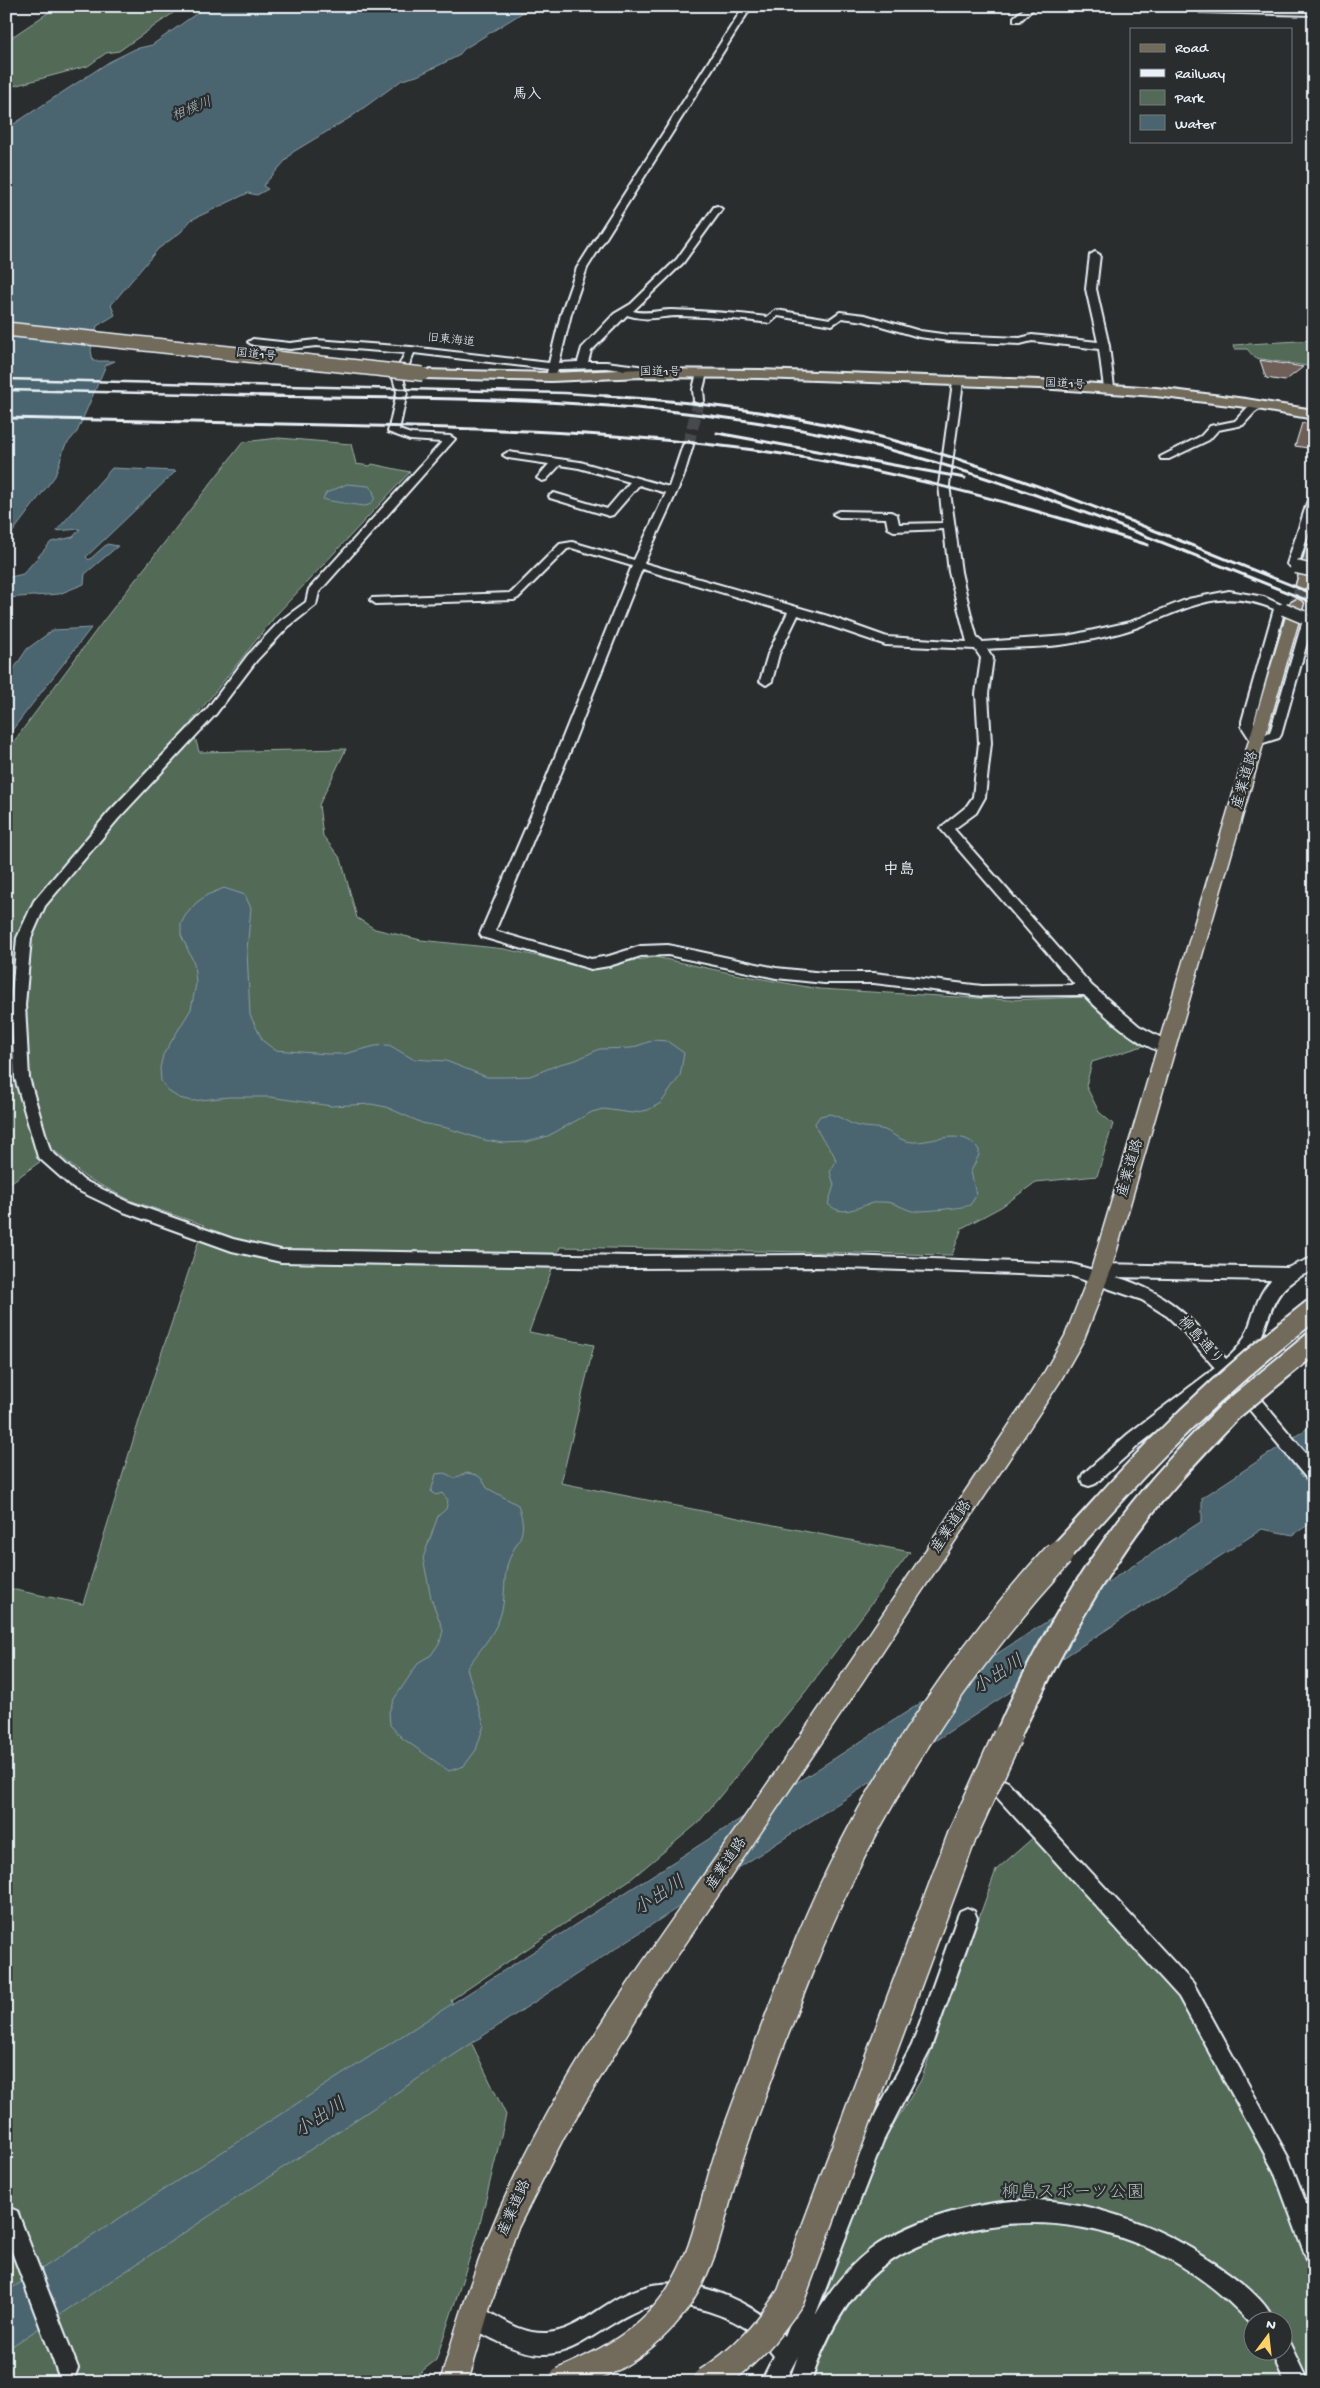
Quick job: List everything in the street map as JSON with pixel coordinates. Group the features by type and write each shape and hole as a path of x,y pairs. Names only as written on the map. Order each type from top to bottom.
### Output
{"highway":[{"name":"国道1号","path":"6,329 423,374 551,371 702,373 1109,388 1258,406 1314,415"},
{"path":"562,2382 618,2355 649,2333 668,2312 685,2287 710,2231 727,2164 771,2042 834,1885 886,1789 927,1724 998,1624 1106,1501 1219,1404 1314,1309"},
{"path":"706,2382 723,2373 757,2344 792,2296 962,1836 999,1753 1050,1652 1084,1594 1139,1513 1190,1452 1219,1404 1314,1342"}],"main road":[{"name":"産業道路","path":"454,2382 473,2315 498,2244 527,2179 593,2061 813,1737 1052,1377 1074,1339 1100,1273 1257,741 1299,609 1314,546"}],"street":[{"path":"551,371 582,268 748,6"},
{"path":"1018,19 1032,6"},
{"path":"1202,6 1203,10 1314,14"},
{"path":"582,365 586,350 625,311 634,306 680,261 717,210"},
{"path":"1095,255 1091,289 1104,346 1109,388"},
{"path":"625,311 642,317 667,313 719,314 770,320 776,314 832,322 840,315 865,318 919,334 949,338 1020,341 1032,338 1104,346"},
{"name":"旧東海道","path":"253,342 290,346 316,343 411,350 551,371 582,365 624,366 642,370 642,373"},
{"path":"411,350 398,378 402,392 393,432 410,437 450,439 313,591 312,603 284,624 252,658 211,712 113,816 39,904 24,938 18,1005 22,1078 43,1153 78,1184 126,1207 232,1245 281,1256 631,1262 826,1262 1072,1270 1100,1273 1290,1274"},
{"path":"699,401 698,389 702,373"},
{"path":"958,382 944,485 955,572 966,620 972,640 979,646 987,658 982,694 985,743 979,797 971,810 946,828 1087,990 1116,1018 1153,1042 1166,1047"},
{"path":"1166,457 1205,438 1214,428 1239,423 1251,410 1258,406"},
{"path":"688,445 672,491 638,564 487,934 591,964 607,964 650,949 668,950 776,973 824,978 874,978 982,991 1087,990"},
{"path":"508,455 580,465 672,491"},
{"path":"542,478 557,462"},
{"path":"554,496 610,513 638,482"},
{"path":"1314,497 1293,564 1296,567 1314,571"},
{"path":"838,514 891,515 894,528 948,526"},
{"path":"376,600 514,596 564,546 572,545 794,610 886,641 979,646 1067,640 1096,635 1133,625 1192,601 1229,596 1260,599 1299,609"},
{"path":"766,681 768,663 794,610"},
{"path":"1089,1479 1134,1439 1247,1352 1253,1341 1267,1299 1274,1287 1290,1274 1314,1263"},
{"name":"柳島通り","path":"1100,1273 1148,1295 1188,1325 1314,1475"},
{"path":"1001,1788 1186,1990 1282,2166 1314,2253"},
{"path":"772,2382 797,2336 875,2135 920,2050 967,1918"},
{"path":"800,2382 810,2349 822,2324 847,2286 877,2258 919,2234 969,2219 1030,2211 1071,2215 1120,2227 1163,2244 1217,2277 1254,2310"},
{"path":"10,2218 67,2368"},
{"path":"473,2315 519,2339 546,2344 571,2338 650,2295 667,2294 705,2300 742,2315 760,2325 787,2355"},
{"path":"1286,2360 1297,2382"}],"green space":[{"path":"58,6 183,6 119,51 106,53 88,66 6,88 6,41"},
{"path":"1314,340 1314,367 1255,358 1247,349 1234,349 1233,345"},
{"path":"279,438 351,444 356,464 370,466 372,464 410,472 277,614 191,722 199,752 346,749 319,805 323,836 341,859 357,918 375,929 421,940 505,949 591,968 655,957 819,989 1010,1000 1085,997 1110,1020 1146,1045 1092,1062 1086,1086 1099,1112 1113,1124 1097,1176 1036,1182 1001,1207 962,1228 952,1255 560,1247 529,1332 594,1345 561,1483 910,1552 806,1691 698,1823 631,1879 451,2000 506,2115 478,2232 436,2360 408,2382 6,2382 6,1588 83,1604 139,1421 204,1225 132,1201 85,1177 55,1151 6,1186 6,752 104,620 243,442"},
{"name":"柳島スポーツ公園","path":"1035,1836 1179,1992 1274,2170 1314,2274 1314,2382 786,2382 883,2142 921,2080 996,1870"}],"water":[{"name":"相模川","path":"207,6 562,6 525,11 464,49 458,56 417,76 402,80 351,117 293,152 263,186 268,189 257,195 248,193 191,220 181,232 158,249 111,305 115,315 97,326 91,350 93,361 115,361 106,365 77,432 65,446 55,476 6,541 6,129 109,62 135,49 152,45"},
{"path":"112,468 176,471 86,557 89,560 107,544 118,546 85,574 84,584 59,594 6,598 6,578 23,574 51,542 73,537 80,529 56,531"},
{"path":"347,484 369,486 375,498 366,506 323,499 326,493"},
{"path":"91,628 6,738 6,685 11,673 27,649 53,630"},
{"path":"224,888 245,895 251,908 247,950 250,1015 263,1041 275,1050 344,1054 375,1046 389,1045 413,1059 446,1061 487,1077 506,1077 530,1076 576,1060 599,1049 631,1048 654,1040 667,1041 684,1053 680,1076 661,1103 648,1110 632,1113 603,1109 592,1112 548,1136 526,1142 504,1143 484,1140 447,1128 422,1123 386,1107 371,1104 331,1106 270,1097 229,1097 192,1101 179,1098 168,1091 161,1081 160,1068 163,1055 191,1009 196,984 194,963 181,935 181,924 196,903 207,895"},
{"path":"829,1114 858,1126 885,1130 908,1141 921,1142 957,1137 973,1143 979,1150 979,1155 971,1171 976,1195 974,1199 970,1205 932,1210 912,1211 887,1202 875,1202 848,1211 835,1209 828,1204 834,1185 830,1172 836,1161 815,1123 820,1116"},
{"name":"小出川","path":"1311,1426 1314,1429 1314,1521 1293,1535 1262,1529 706,1889 6,2350 6,2292 1202,1521 1202,1498"},
{"path":"445,1473 454,1478 467,1473 477,1475 482,1479 487,1488 518,1505 522,1525 520,1538 507,1566 503,1605 498,1623 467,1668 484,1725 476,1750 464,1766 449,1771 402,1738 390,1725 389,1712 394,1699 419,1662 431,1655 440,1642 443,1630 431,1598 423,1558 438,1516 446,1509 448,1500 442,1493 436,1495 431,1492 436,1474"}],"building":[{"path":"1260,360 1303,367 1285,381 1266,378"},
{"path":"1302,423 1314,425 1314,449 1295,446"}],"tunnel":[{"path":"688,445 699,401"},
{"path":"1297,603 1303,585"}],"railway":[{"path":"6,379 565,393 624,397"},
{"path":"6,390 313,397"},
{"path":"259,396 313,397"},
{"path":"605,396 698,404 760,412 822,423 911,445 1027,482 1314,594"},
{"path":"313,397 554,402 627,407 774,425 846,439 906,454 1025,491 1141,534 1314,603"},
{"path":"313,397 325,397"},
{"path":"6,418 467,429 611,436 706,444 804,458 904,477 1051,515 1148,545"},
{"path":"717,433 965,478"}],"district":[{"name":"馬入","path":"527,95"},
{"name":"中島","path":"899,871"}]}
